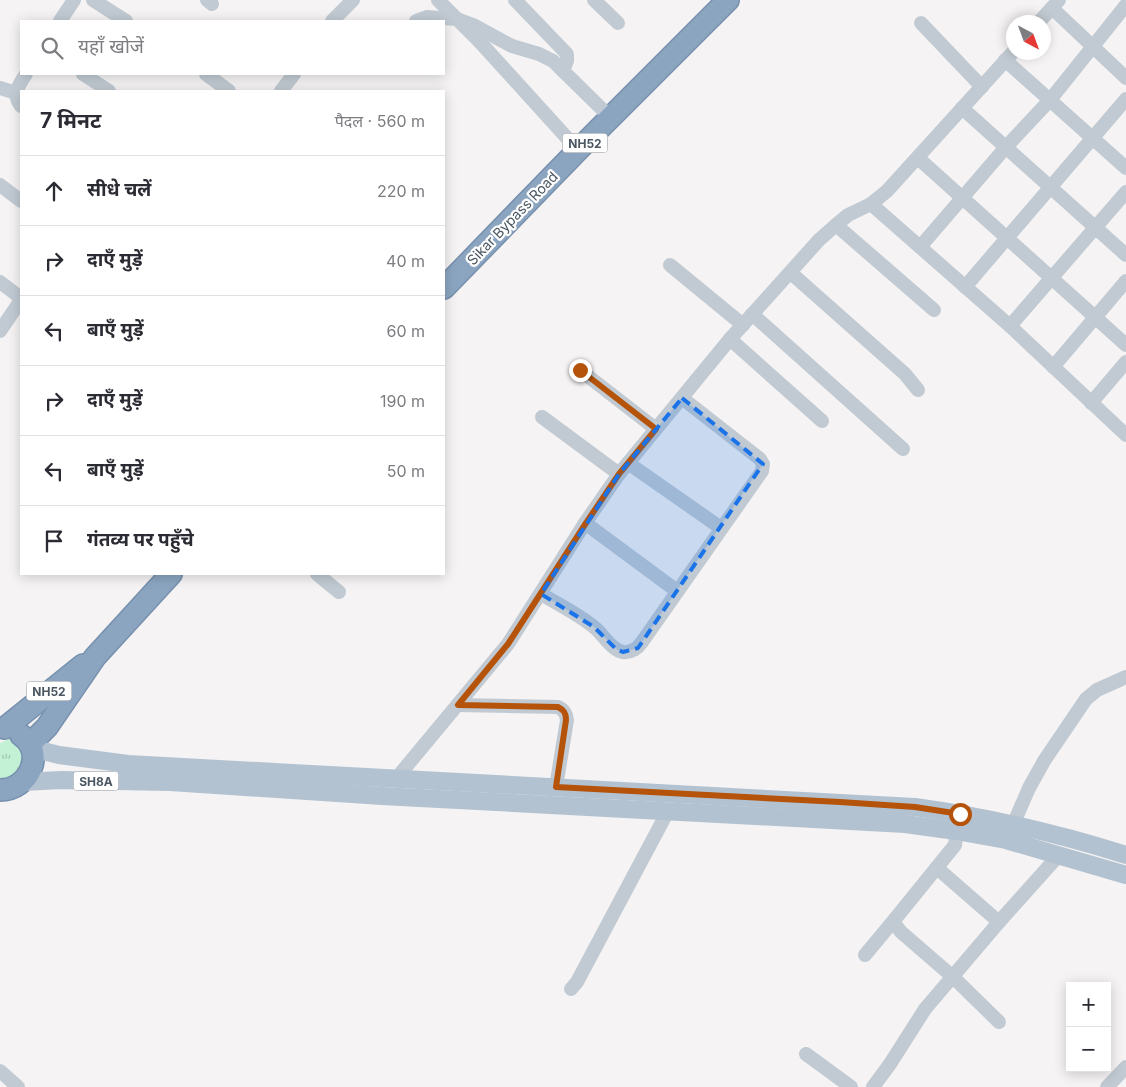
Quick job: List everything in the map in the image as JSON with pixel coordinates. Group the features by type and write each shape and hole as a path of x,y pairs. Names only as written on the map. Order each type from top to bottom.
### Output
{"highway":[{"name":"Sikar Bypass Road","path":"445,287 610,117 728,0"},
{"name":"NH52","path":"95,657 5,723 23,736 30,746 47,727 95,657 170,575"},
{"path":"1,791 23,782 32,770 33,762 30,746"}],"main road":[{"name":"SH8A","path":"30,746 59,755 128,764 915,807 1014,825 1126,855"},
{"name":"SH8A","path":"23,782 61,780 170,782 382,796 905,824 1006,840 1126,875"}],"street":[{"path":"61,20 74,0"},
{"path":"93,0 124,20"},
{"path":"333,20 353,0"},
{"path":"438,0 479,41 578,150"},
{"path":"515,0 567,54 567,61 563,71"},
{"path":"594,0 618,23"},
{"path":"1046,15 1056,4 1093,46 1126,78"},
{"path":"920,247 1006,147 1050,100 1126,5"},
{"path":"419,20 427,17 457,19 473,25 512,46 539,54 553,62 610,117"},
{"path":"921,23 982,87"},
{"path":"395,780 508,644 619,474 730,339 836,225 848,216 871,204 887,191 1006,59"},
{"path":"1013,60 1050,100 1126,168"},
{"path":"20,105 16,93 25,75"},
{"path":"85,75 107,90"},
{"path":"207,75 228,90"},
{"path":"285,90 293,75"},
{"path":"0,88 16,93"},
{"path":"965,287 1126,100"},
{"path":"962,108 1126,254"},
{"path":"918,158 1126,345"},
{"path":"0,185 20,200"},
{"path":"1010,326 1126,192"},
{"path":"871,204 1010,326 1126,435"},
{"path":"836,225 934,310"},
{"path":"670,265 743,325"},
{"path":"791,273 905,374 918,390"},
{"path":"1053,367 1126,281"},
{"path":"0,282 20,298"},
{"path":"0,331 20,301"},
{"path":"752,314 903,449"},
{"path":"730,339 822,421"},
{"path":"1091,403 1126,362"},
{"path":"580,370 656,429"},
{"path":"541,594 594,627 616,649 623,652 638,648 762,471 763,464 760,459 682,398"},
{"path":"542,417 619,474"},
{"path":"628,463 721,528"},
{"path":"586,523 677,591"},
{"path":"318,575 339,592"},
{"path":"1014,825 1044,762 1086,699 1097,690 1126,677"},
{"path":"458,705 558,707 563,709 566,714 566,720 556,787"},
{"path":"571,989 577,982 668,811"},
{"path":"865,955 955,845 960,814"},
{"path":"873,1087 895,1057 925,1009 999,922 1060,855"},
{"path":"937,868 999,922"},
{"path":"895,919 894,922 901,932 953,977 999,1022"},
{"path":"806,1054 851,1087"},
{"path":"1112,1085 1126,1067"},
{"path":"0,1072 18,1087"}],"highlighted area":[{"path":"682,398 763,464 638,648 623,652 616,649 594,627 541,594 619,474"}],"green space":[{"path":"11,738 20,741 27,766 0,788 0,743"}],"route":[{"path":"580,370 656,429 619,474 508,644 458,705 558,707 563,709 566,714 566,720 556,787 915,807 960,814"}]}
